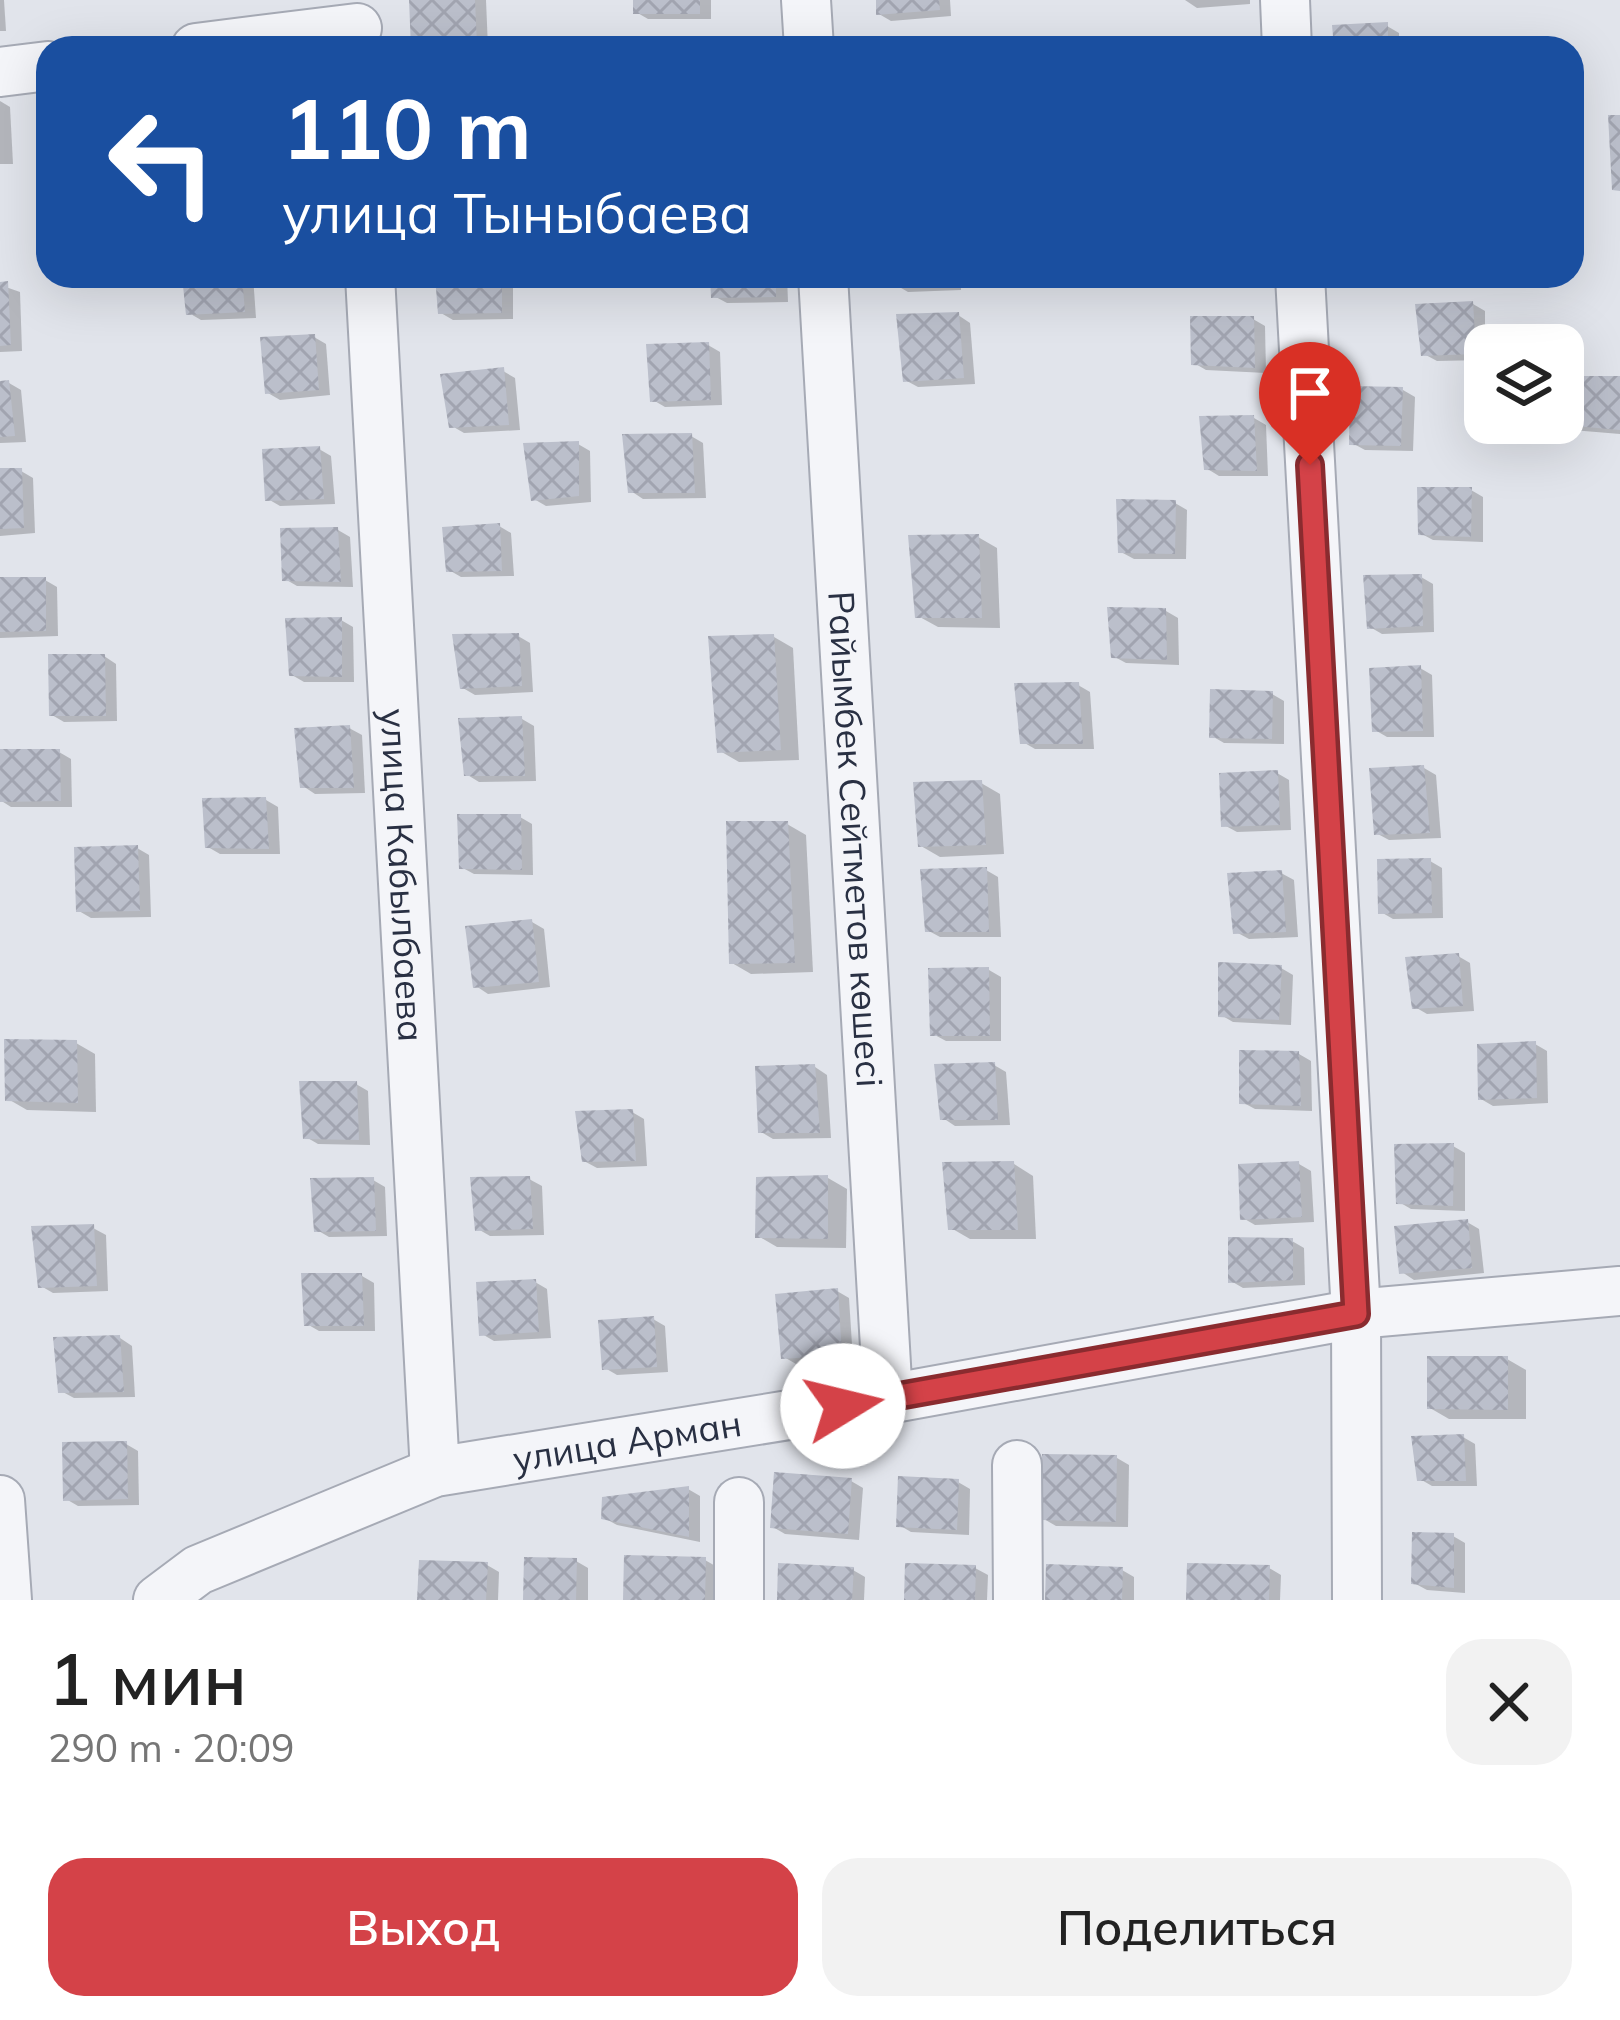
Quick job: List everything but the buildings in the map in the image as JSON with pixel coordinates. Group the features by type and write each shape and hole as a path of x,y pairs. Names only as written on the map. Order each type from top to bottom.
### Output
{"street":[{"path":"806,0 808,36"},
{"path":"1285,0 1286,36"},
{"path":"280,36 357,25"},
{"path":"0,72 36,68"},
{"name":"улица Кабылбаева","path":"371,288 435,1472"},
{"name":"Райымбек Сейтметов көшесі","path":"824,288 888,1399"},
{"path":"1301,288 1356,1314 1357,1600"},
{"name":"улица Арман","path":"158,1600 198,1570 435,1472 888,1399 1356,1314 1620,1291"},
{"path":"1017,1465 1018,1600"},
{"path":"0,1500 7,1600"},
{"path":"739,1502 740,1600"}],"route":[{"path":"843,1406 1356,1314 1310,465"}]}
